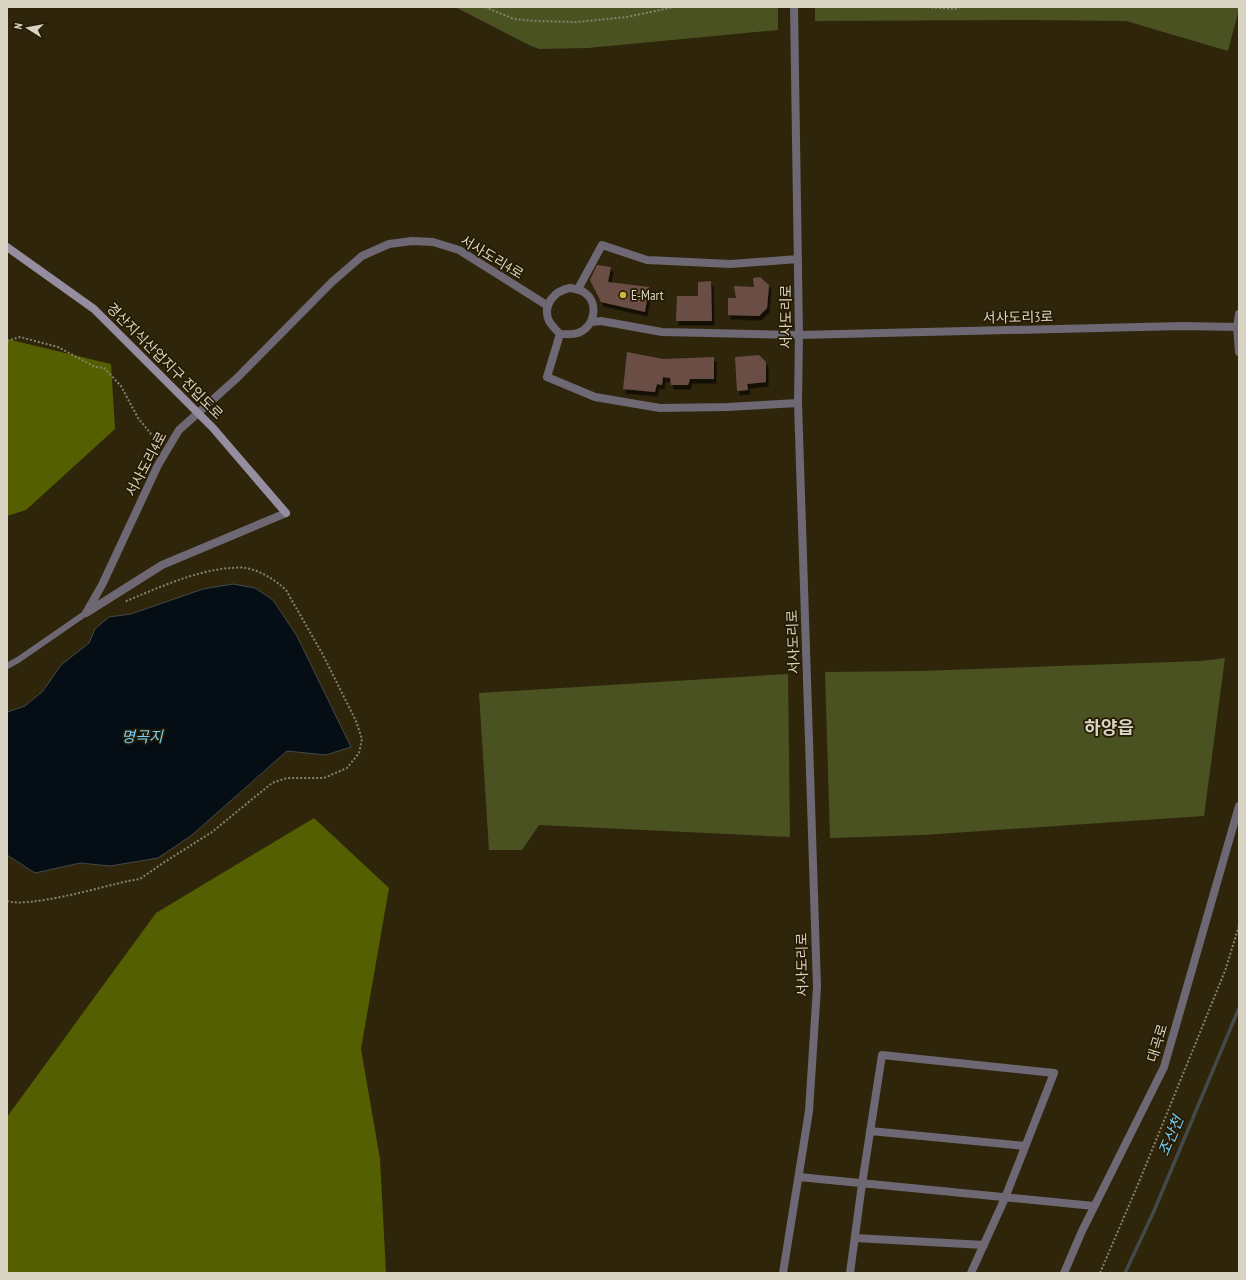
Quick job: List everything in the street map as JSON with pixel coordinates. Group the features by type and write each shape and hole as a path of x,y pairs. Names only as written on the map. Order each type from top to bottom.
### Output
{"street":[{"name":"서사도리로","path":"783,1273 809,1111 817,987 798,402 799,335 794,7"},
{"name":"서사도리4로","path":"86,613 102,585 158,465 179,430 237,378 332,282 362,256 389,244 433,242 459,250 548,306"},
{"path":"578,289 602,245 647,260 731,264 798,259"},
{"name":"경산지식산업지구 진입도로","path":"7,247 94,309 213,428 286,513 162,565 108,599"},
{"path":"562,289 578,289 585,293 593,306 594,314 591,322 587,328 580,332 573,334 560,334 549,320 547,314 550,299 562,289"},
{"path":"1239,314 1237,327 1239,352"},
{"path":"591,322 601,321 662,332 799,335"},
{"name":"서사도리3로","path":"799,335 1166,327 1237,327"},
{"path":"560,334 547,377 595,397 660,408 727,407 798,402"},
{"path":"86,613 108,599"},
{"name":"대곡로","path":"1064,1273 1094,1206 1164,1067 1239,806"},
{"path":"850,1273 882,1055 1054,1073 1005,1198 971,1273"},
{"path":"870,1131 1025,1146"},
{"path":"798,1177 1094,1206"},
{"path":"855,1238 984,1245"}],"lane":[{"path":"7,666 86,613"}],"path":[{"path":"485,7 514,19 577,22 627,17 674,7"},
{"path":"923,7 960,7"},
{"path":"7,341 20,337 58,347 95,367 104,368 121,386 138,418 151,434 169,447"},
{"path":"7,901 36,901 140,879 212,832 272,783 286,778 324,778 347,768 359,753 362,738 356,721 323,655 286,590 278,582 261,572 244,567 221,569 163,586 122,603 108,599"},
{"path":"1100,1273 1139,1182 1225,970 1239,926"}],"green space":[{"path":"455,7 778,7 778,30 588,48 539,49"},
{"path":"815,7 1239,7 1239,9 1228,51 1126,21 815,21"},
{"path":"7,339 111,364 115,429 26,510 7,516"},
{"path":"1225,658 1204,816 923,835 830,838 825,672 920,671 1201,661"},
{"path":"788,674 790,837 539,825 522,850 489,850 479,693"},
{"path":"314,818 389,888 361,1049 380,1159 386,1273 7,1273 7,1117 156,913"}],"water":[{"name":"명곡지","path":"233,584 255,588 273,600 297,636 351,747 326,755 287,751 192,835 158,858 110,866 80,863 35,873 7,855 7,712 25,706 43,691 61,665 89,643 95,629 109,617 131,614 203,589"}],"building":[{"name":"E-Mart","path":"597,265 611,267 608,282 649,287 645,312 601,302 590,280"},
{"path":"760,277 769,285 767,308 759,316 728,315 728,298 736,298 734,286 754,287 753,278"},
{"path":"711,281 712,321 676,321 677,296 698,296 698,282"},
{"path":"627,352 663,359 714,357 714,379 690,379 688,385 671,385 670,378 663,377 662,385 657,384 655,392 623,389"},
{"path":"759,355 766,362 766,382 747,384 748,390 737,391 735,357"}],"waterway":[{"name":"조산천","path":"1125,1273 1154,1211 1239,1008"}],"place":[{"name":"E-Mart","path":"623,295"}],"district":[{"name":"하양읍","path":"1109,728"}]}
